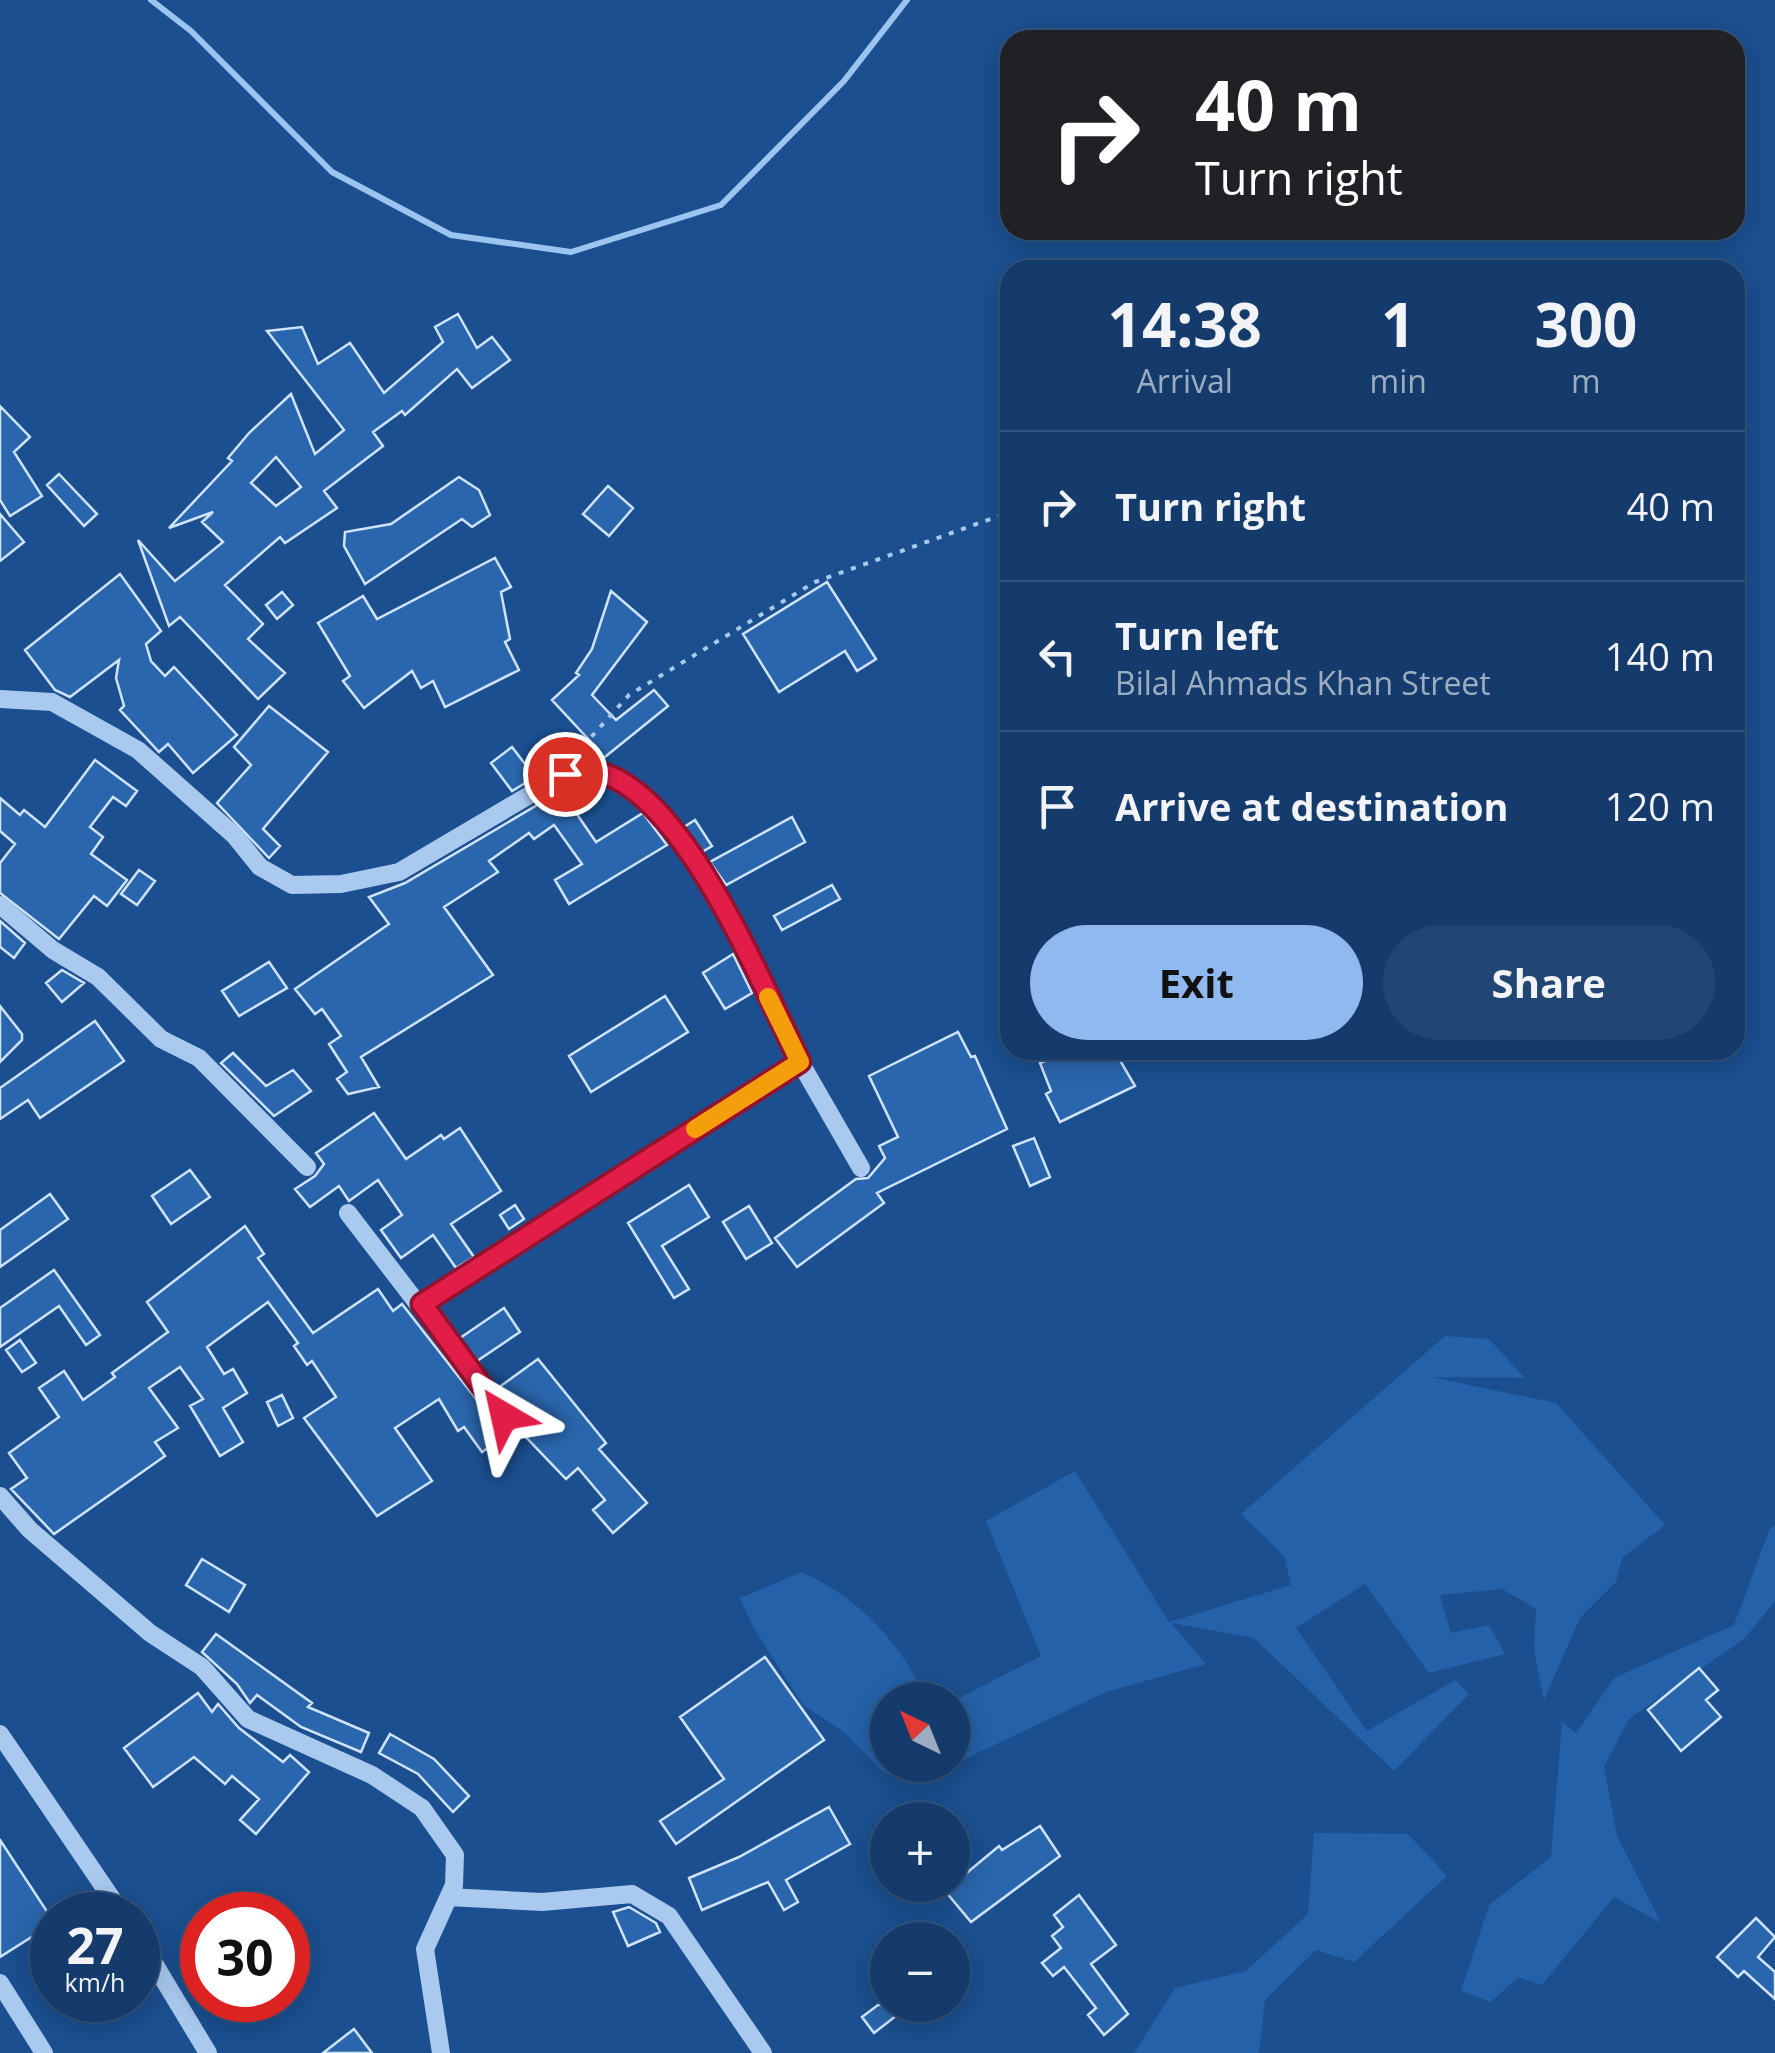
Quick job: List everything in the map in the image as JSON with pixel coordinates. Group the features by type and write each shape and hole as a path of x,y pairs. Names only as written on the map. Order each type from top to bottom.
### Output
{"street":[{"path":"0,700 52,702 138,750 235,836 260,867 292,884 341,884 399,872 565,774 603,774 652,804 716,892 800,1062 861,1168"},
{"path":"0,905 53,950 98,976 161,1039 199,1058 307,1166"},
{"path":"422,1304 800,1062"},
{"path":"348,1212 504,1416"},
{"path":"0,1496 30,1530 150,1633 202,1667 248,1719 372,1775 422,1808 456,1855 448,1897 425,1949 441,2053"},
{"path":"0,1734 107,1892"},
{"path":"448,1897 542,1902 632,1894 670,1916 692,1955 763,2053"},
{"path":"160,1973 208,2053"},
{"path":"0,1983 44,2053"}],"path":[{"path":"565,774 577,751 630,695 684,658 815,582 1000,516"}],"shaded area":[{"path":"1445,1336 1489,1339 1525,1378 1431,1377 1556,1403 1665,1525 1622,1558 1616,1582 1580,1618 1544,1700 1534,1650 1536,1609 1502,1589 1440,1595 1451,1633 1489,1625 1505,1654 1429,1673 1365,1584 1296,1628 1367,1731 1455,1680 1469,1694 1394,1771 1254,1638 1171,1623 1206,1664 1106,1692 970,1756 970,1692 1041,1656 986,1521 1075,1471 1169,1622 1291,1585 1284,1556 1241,1514"},
{"path":"1775,1526 1775,1601 1744,1639 1629,1719 1604,1767 1617,1836 1661,1923 1614,1897 1542,1985 1518,1977 1491,2002 1461,1991 1489,1905 1551,1857 1562,1722 1576,1733 1614,1678 1734,1625 1770,1528"},
{"path":"802,1572 861,1609 891,1641 918,1682 870,1682 870,1759 844,1732 803,1705 752,1625 740,1598"},
{"path":"1314,1833 1408,1834 1447,1876 1354,1962 1316,1950 1265,2000 1259,2053 1134,2053 1175,1988 1246,1971 1308,1914"}],"building":[{"path":"458,314 477,348 492,337 510,360 472,388 457,369 405,415 402,411 373,432 383,446 324,491 337,508 285,543 280,537 225,585 263,624 248,639 285,673 258,699 180,617 169,626 138,540 175,581 223,542 202,522 213,512 169,528 232,461 228,458 249,433 291,394 315,454 344,430 267,331 302,327 318,364 350,343 384,393 443,342 435,327","holes":["276,457 301,487 276,506 251,483"]},
{"path":"0,406 30,437 14,452 42,496 10,516 0,500"},
{"path":"59,474 97,514 84,526 47,485"},
{"path":"459,477 479,490 490,515 472,527 462,519 365,584 344,546 345,532 391,524"},
{"path":"608,486 633,508 609,536 583,514"},
{"path":"0,514 24,542 0,561"},
{"path":"495,558 511,587 501,592 510,639 505,642 519,670 445,707 433,681 421,688 412,671 364,708 343,681 350,676 318,623 363,596 377,619"},
{"path":"120,574 161,631 146,644 151,661 165,676 174,667 237,735 193,773 168,744 159,752 120,710 124,706 116,678 119,660 70,697 55,690 25,650"},
{"path":"827,582 876,659 857,671 845,651 779,692 743,634"},
{"path":"611,591 647,622 592,695 616,720 654,690 668,706 600,761 587,744 590,741 552,700 579,675 576,673 592,649"},
{"path":"282,592 293,605 277,619 266,605"},
{"path":"269,706 328,752 263,829 280,846 269,858 217,803 251,765 234,747"},
{"path":"512,747 535,777 512,791 491,763"},
{"path":"95,760 137,791 126,806 113,797 90,827 103,837 91,854 127,880 107,906 94,896 59,939 0,893 0,863 15,844 0,831 0,798 20,815 24,810 45,827"},
{"path":"561,791 596,842 643,813 667,845 569,904 555,880 582,864 554,825 534,839 529,833 489,861 498,872 444,907 493,975 361,1057 379,1087 348,1094 337,1079 347,1072 329,1044 341,1036 322,1009 315,1014 295,989 389,924 369,897 405,883"},
{"path":"792,817 805,842 726,885 710,862"},
{"path":"695,820 712,846 702,852 684,827"},
{"path":"139,870 155,881 137,905 121,894"},
{"path":"832,885 840,899 782,930 774,916"},
{"path":"0,921 25,943 14,958 0,947"},
{"path":"733,954 752,993 725,1009 703,973"},
{"path":"269,962 287,988 239,1016 222,991"},
{"path":"62,970 84,983 62,1002 46,983"},
{"path":"665,996 688,1032 591,1092 569,1056"},
{"path":"0,1006 22,1034 22,1040 0,1062"},
{"path":"95,1021 124,1061 40,1118 28,1100 0,1119 0,1088"},
{"path":"958,1032 971,1057 975,1056 1007,1129 877,1193 884,1203 797,1267 775,1238 856,1179 868,1178 885,1158 879,1146 898,1137 869,1076"},
{"path":"233,1053 266,1086 293,1070 311,1091 274,1116 221,1063"},
{"path":"1120,1060 1135,1086 1060,1122 1046,1094 1051,1091 1040,1063"},
{"path":"374,1113 406,1159 441,1135 444,1139 460,1128 501,1191 451,1224 474,1257 456,1268 433,1235 401,1258 381,1230 402,1215 378,1180 349,1201 339,1186 310,1207 295,1189 315,1176 324,1164 316,1153"},
{"path":"1034,1138 1050,1177 1030,1186 1013,1146"},
{"path":"190,1170 210,1197 171,1224 152,1196"},
{"path":"689,1185 709,1217 662,1246 689,1289 674,1298 628,1223"},
{"path":"50,1194 68,1219 0,1267 0,1230"},
{"path":"515,1205 524,1219 509,1229 500,1215"},
{"path":"749,1206 772,1243 746,1259 723,1222"},
{"path":"245,1226 264,1254 258,1258 313,1333 378,1289 393,1311 402,1304 498,1427 511,1426 516,1415 498,1388 538,1359 606,1443 599,1449 647,1503 613,1533 593,1510 605,1500 578,1468 566,1479 517,1428 482,1452 464,1427 458,1431 439,1399 395,1428 432,1481 377,1516 304,1418 336,1397 312,1361 307,1365 294,1346 298,1343 268,1302 207,1347 224,1374 233,1369 247,1393 223,1408 243,1442 220,1456 190,1406 203,1399 180,1367 149,1388 178,1428 155,1442 165,1456 54,1534 11,1489 27,1478 9,1453 59,1417 39,1388 64,1371 83,1400 115,1377 112,1373 168,1332 147,1302"},
{"path":"54,1270 100,1335 86,1345 59,1306 0,1347 0,1308"},
{"path":"504,1308 520,1332 477,1361 460,1338"},
{"path":"20,1340 36,1363 22,1372 6,1350"},
{"path":"282,1395 293,1418 278,1426 267,1402"},
{"path":"202,1559 245,1585 229,1612 186,1585"},
{"path":"216,1634 312,1703 308,1707 369,1733 361,1752 301,1727 257,1695 250,1703 237,1684 202,1652"},
{"path":"765,1657 824,1740 676,1844 660,1821 724,1779 680,1717"},
{"path":"1699,1668 1718,1690 1706,1700 1721,1717 1681,1751 1648,1710"},
{"path":"198,1693 212,1712 218,1704 239,1728 283,1762 290,1755 309,1772 256,1834 240,1820 259,1799 232,1776 225,1784 194,1757 153,1787 124,1748"},
{"path":"390,1734 434,1759 469,1796 453,1812 418,1774 379,1753"},
{"path":"829,1807 850,1844 786,1880 798,1902 784,1910 768,1882 702,1910 689,1878 739,1857"},
{"path":"1040,1826 1060,1856 971,1922 954,1902 970,1902 970,1870 999,1846 1002,1850"},
{"path":"0,1840 34,1892 30,1892 30,1938 0,1957"},
{"path":"1079,1895 1116,1945 1091,1964 1128,2014 1104,2035 1088,2015 1096,2008 1064,1967 1053,1976 1042,1963 1061,1948 1052,1936 1063,1927 1054,1915"},
{"path":"629,1907 656,1923 660,1932 628,1946 613,1912"},
{"path":"1756,1918 1775,1937 1758,1957 1775,1972 1775,1999 1744,1971 1738,1977 1717,1957"},
{"path":"870,2011 870,2022 888,2022 874,2033 862,2017"},
{"path":"354,2029 372,2053 323,2053"}],"waterway":[{"path":"151,0 191,31 332,172 451,235 571,252 721,205 844,81 907,0"}],"slow traffic":[{"path":"695,1129 800,1062 768,997"}],"route":[{"path":"504,1416 422,1304 800,1062 716,892 652,804 603,774 565,774"}]}
